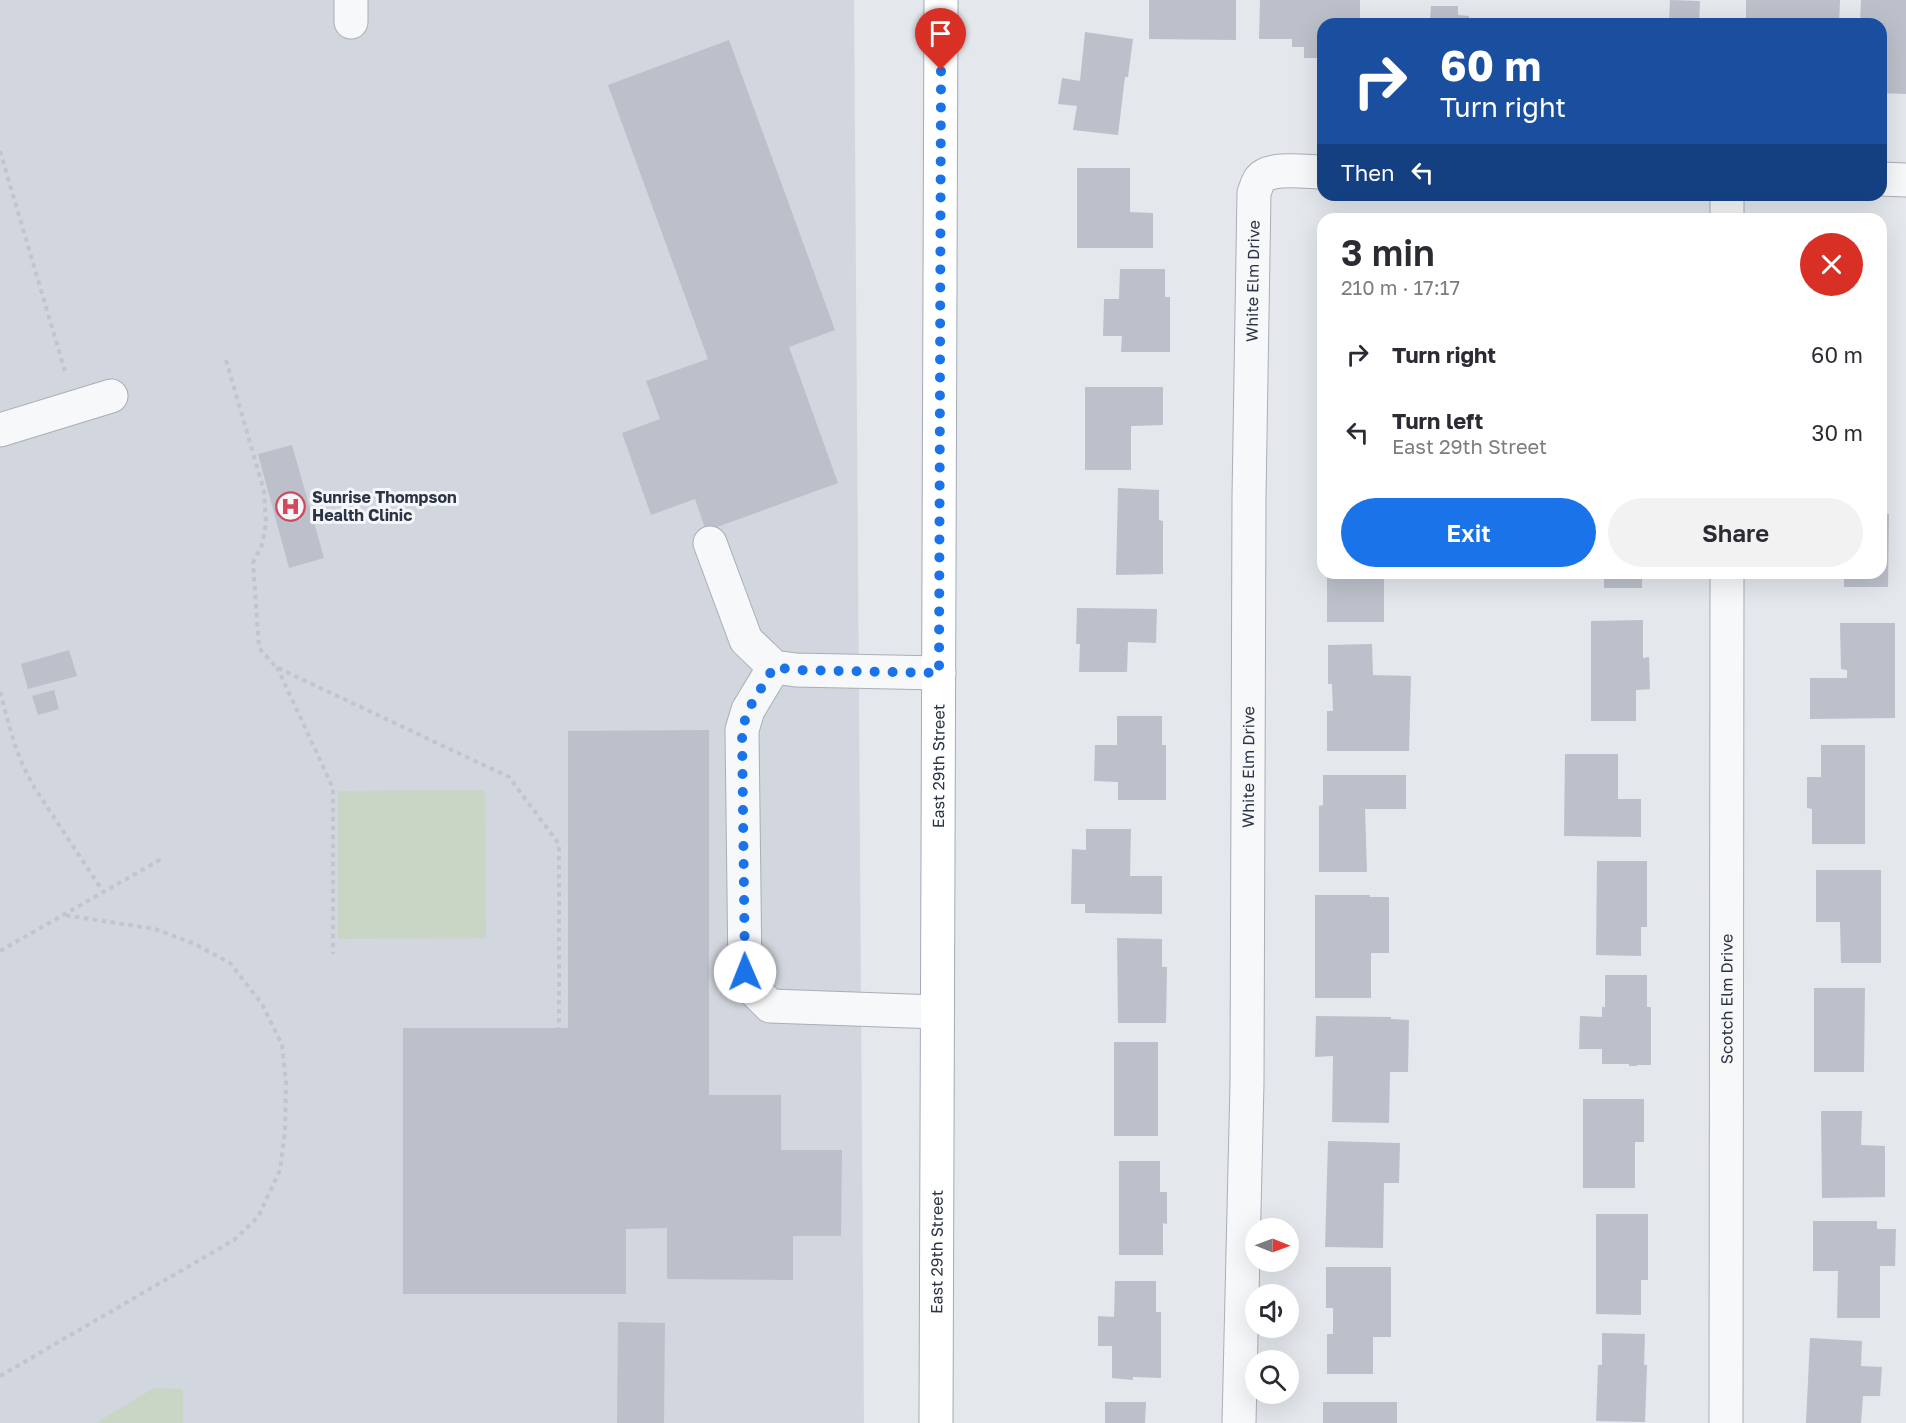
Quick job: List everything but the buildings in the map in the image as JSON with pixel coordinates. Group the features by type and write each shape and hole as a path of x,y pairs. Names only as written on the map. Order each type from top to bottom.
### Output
{"main road":[{"name":"East 29th Street","path":"936,1423 941,0"}],"street":[{"name":"White Elm Drive","path":"1239,1423 1247,1083 1249,509 1254,193 1259,180 1265,174 1276,171 1317,172"},
{"path":"1887,179 1906,180"},
{"path":"0,430 111,396"},
{"path":"710,543 746,640 774,667 796,670 939,673"},
{"name":"Scotch Elm Drive","path":"1726,1423 1727,579"},
{"path":"774,667 748,710 742,730 745,972 757,993 770,1005 937,1012"}],"path":[{"path":"0,151 75,406"},
{"path":"226,360 264,491 266,523 262,545 253,563 259,648 276,667 333,788 333,954"},
{"path":"276,667 509,777 559,844 559,1028"},
{"path":"0,692 14,743 24,768 34,787 104,892"},
{"path":"0,951 163,858"},
{"path":"0,1376 234,1240 258,1217 280,1170 286,1106 282,1045 262,1004 230,963 195,944 154,929 64,915"}],"shaded area":[{"path":"0,0 854,0 864,1423 0,1423"}],"green space":[{"path":"485,790 486,938 338,939 338,791"},
{"path":"154,1388 183,1389 183,1423 96,1423"}],"place":[{"name":"Sunrise Thompson Health Clinic","path":"291,506"}],"route":[{"path":"745,972 742,730 748,710 774,667 796,670 939,673 941,70"}]}
